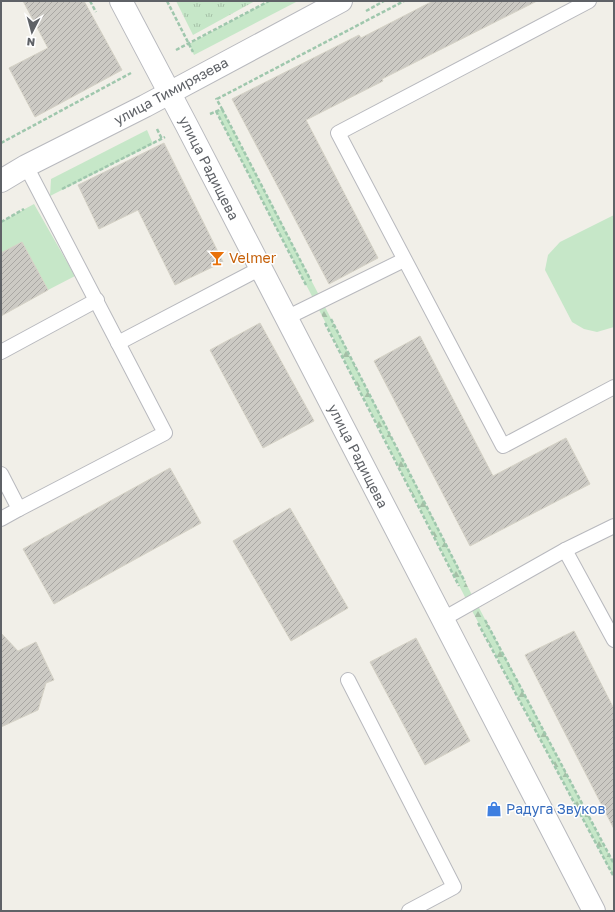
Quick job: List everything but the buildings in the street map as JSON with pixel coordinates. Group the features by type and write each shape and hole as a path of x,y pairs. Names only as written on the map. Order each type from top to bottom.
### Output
{"street":[{"name":"улица Радищева","path":"121,1 594,911"},
{"name":"улица Тимирязева","path":"1,181 26,166 170,93 342,1"}],"lane":[{"path":"589,1 338,133 503,446 614,387"},
{"path":"1,519 165,433 26,166"},
{"path":"286,318 404,260"},
{"path":"118,343 261,268"},
{"path":"1,352 97,300"},
{"path":"1,474 19,509"},
{"path":"443,619 565,550 614,526"},
{"path":"565,550 614,640"},
{"path":"348,680 454,887 409,911"}],"path":[{"path":"167,1 189,44 269,1"},
{"path":"217,99 404,1"},
{"path":"1,144 129,74"},
{"path":"215,95 318,302 614,877"},
{"path":"222,108 216,111 318,302 472,603 614,864"},
{"path":"1,222 162,139"}],"green space":[{"path":"176,1 255,1 193,35"},
{"path":"269,1 298,1 194,55 189,44"},
{"path":"222,109 321,299 315,302 216,111"},
{"path":"147,130 153,144 50,196 51,179"},
{"path":"34,204 75,276 48,290 22,242 1,253 1,222"},
{"path":"614,215 614,327 597,332 584,329 572,322 545,270 548,255 560,242"},
{"path":"323,303 473,597 467,601 317,306"},
{"path":"477,604 614,864 614,877 470,607"}],"place":[{"name":"Velmer","path":"217,258"},
{"name":"Радуга Звуков","path":"494,809"}]}
